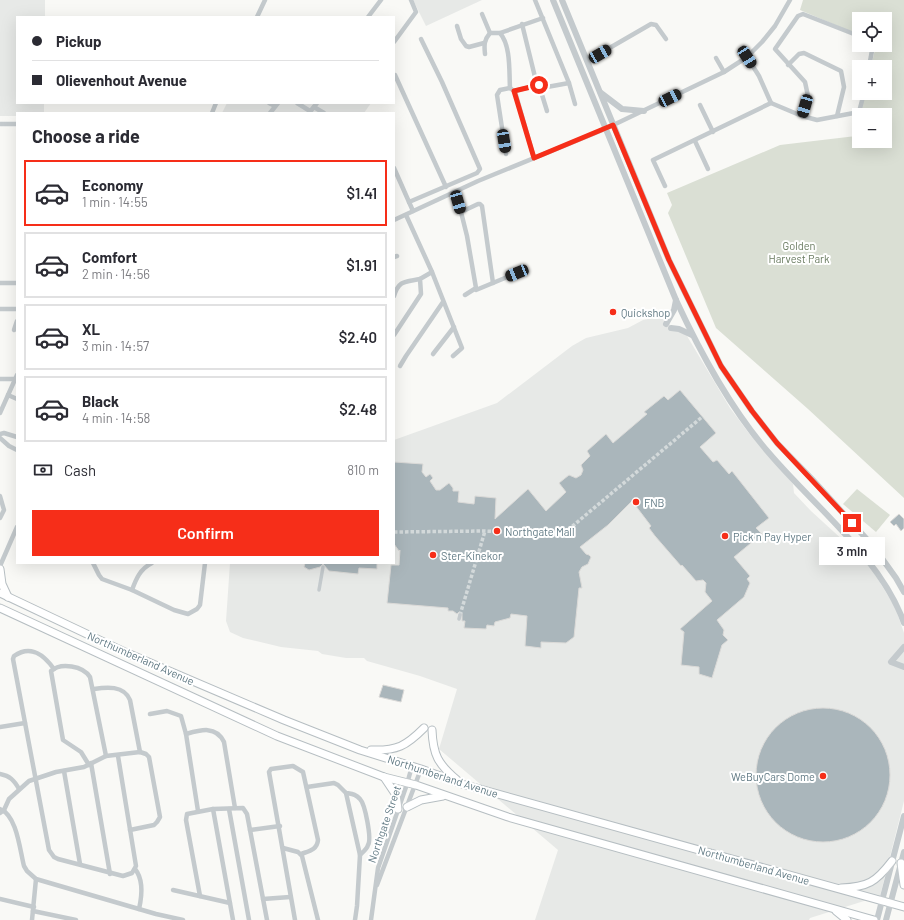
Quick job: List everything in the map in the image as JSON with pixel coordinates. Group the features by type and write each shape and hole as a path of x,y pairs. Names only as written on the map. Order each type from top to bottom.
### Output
{"main road":[{"path":"0,569 2,584 8,597"},
{"name":"Northumberland Avenue","path":"0,593 127,653 284,720 360,750 412,766 462,784 881,902 904,907"},
{"name":"Northumberland Avenue","path":"2,610 277,736 384,777 407,783 508,817 874,920"},
{"path":"360,750 394,750 403,746 424,728"},
{"path":"432,730 432,742 438,761 444,769 462,784"},
{"path":"384,777 396,795 398,809"},
{"path":"407,807 421,800 445,796"},
{"path":"835,888 859,887 867,885 879,877 892,861"},
{"path":"901,864 904,885"},
{"path":"833,909 847,920"}],"street":[{"path":"258,16 265,0"},
{"path":"369,16 380,0"},
{"path":"395,41 416,12 411,0"},
{"path":"536,0 569,83 575,104"},
{"path":"553,0 605,129 692,335 743,418 768,452 864,555 885,584 904,623"},
{"path":"562,0 669,260 721,366 752,411 777,443 873,546 904,592"},
{"path":"395,220 534,158 605,129 724,72 747,57 775,26 790,0"},
{"path":"482,14 490,33"},
{"path":"802,116 808,96 804,79 788,65 775,49 799,15 803,14 852,33"},
{"path":"490,33 500,32 543,18"},
{"path":"522,24 535,77 547,112"},
{"path":"587,61 651,24 656,25 666,39"},
{"path":"457,26 461,38 466,46 469,47 484,43"},
{"path":"500,32 504,37 512,90 534,158"},
{"path":"485,54 484,43 490,33"},
{"path":"409,202 477,173 480,167 421,39"},
{"path":"788,65 800,54 804,53 841,71 844,87 837,116"},
{"path":"747,57 759,76 771,103 802,116 821,120 859,112 862,100"},
{"path":"716,58 724,72"},
{"path":"395,75 446,187"},
{"path":"506,154 498,95 500,90 512,90 539,85 546,88 569,83"},
{"path":"600,92 622,108 644,111"},
{"path":"665,186 653,160 771,103"},
{"path":"300,104 312,109"},
{"path":"700,105 713,132"},
{"path":"0,124 16,124"},
{"path":"695,141 708,170"},
{"path":"395,170 413,211"},
{"path":"456,192 468,236 476,290"},
{"path":"461,212 478,204 482,206 493,283"},
{"path":"406,215 432,272 462,348 453,356"},
{"path":"395,293 397,287 404,282 420,279 432,272"},
{"path":"465,295 517,273"},
{"path":"395,334 422,294 420,279"},
{"path":"0,283 16,283"},
{"path":"676,300 669,326 692,335"},
{"path":"400,366 444,302"},
{"path":"0,309 16,309"},
{"path":"14,330 16,324"},
{"path":"433,354 454,327"},
{"path":"0,379 16,377"},
{"path":"0,413 16,377"},
{"path":"8,395 16,399"},
{"path":"0,434 4,433 16,437"},
{"path":"0,438 9,446 16,450"},
{"path":"0,496 4,510 0,518"},
{"path":"0,566 16,529"},
{"path":"94,564 102,579 132,590 174,610 188,614 193,612 200,605 205,564"},
{"path":"132,590 141,571 150,564"},
{"path":"319,590 323,567"},
{"path":"904,647 891,662 904,667"},
{"path":"54,669 46,658 40,653 23,652 14,656 13,659 49,850 54,857 110,874 123,876 128,875 136,869"},
{"path":"54,669 73,666 87,672 94,689 106,756"},
{"path":"54,669 51,671 63,740 81,752 90,764 110,874"},
{"path":"94,689 110,687 127,694 130,700 140,752"},
{"path":"150,714 168,711 181,716 186,734 198,811"},
{"path":"0,727 26,723"},
{"path":"186,734 206,729 222,736 235,808"},
{"path":"130,830 154,825 160,817 149,757 140,752 118,756 106,756 84,768 36,778 29,781 19,789 9,799 1,811 12,820 24,866 27,872 36,879 156,914 183,920"},
{"path":"118,756 136,869 141,882 142,897 139,909"},
{"path":"283,848 301,854 314,849 318,840 303,772 293,766 271,769 269,772 280,826 283,848 290,897 295,920"},
{"name":"Northgate Street","path":"371,920 380,862 412,766"},
{"name":"Northgate Street","path":"376,889 416,786 421,769"},
{"path":"64,771 80,864"},
{"path":"0,774 8,776 14,780 19,789"},
{"path":"307,787 334,783 346,793 360,855 355,920"},
{"path":"346,793 356,794 362,800 369,833 369,843 368,847 360,855"},
{"path":"200,896 186,820 187,814 213,809 235,808 245,810 267,920"},
{"path":"213,809 233,920"},
{"path":"229,809 250,920"},
{"path":"877,920 904,816"},
{"path":"250,830 280,826"},
{"path":"886,920 904,852"},
{"path":"301,854 305,862 318,920"},
{"path":"32,920 36,879"},
{"path":"172,890 230,903"},
{"path":"263,900 290,897"},
{"path":"0,899 62,918 76,920"},
{"path":"156,914 156,920"}],"shaded area":[{"path":"0,0 45,0 45,16 16,16 16,104 44,104 44,112 16,112 16,116 0,116"},
{"path":"413,0 482,0 426,26"},
{"path":"226,104 370,104 365,112 222,112"},
{"path":"667,313 671,330 675,329 687,336 730,408 751,436 760,444 793,484 794,493 811,511 868,563 895,607 904,633 904,801 880,896 810,918 809,920 535,920 558,850 439,749 457,689 420,676 367,661 364,658 346,658 322,654 318,651 281,647 243,638 230,632 226,621 230,564 395,564 395,440 497,403 572,346 586,338 628,328 643,320 662,316"}],"green space":[{"name":"Golden Harvest Park","path":"803,0 904,0 904,498 808,409 716,328 668,213 672,205 667,193 780,145 852,136 852,148 892,148 892,108 862,108 863,100 892,100 892,60 873,60 874,52 892,52 892,12 852,12 852,32 800,10"},
{"path":"857,489 890,515 876,532 843,504"}],"building":[{"name":"Northgate Mall","path":"680,390 716,433 700,447 713,462 717,460 729,474 732,471 769,518 756,528 762,534 734,557 750,576 747,579 750,583 744,597 717,620 724,630 723,635 728,640 722,645 712,678 699,674 699,667 681,665 684,632 680,629 712,601 705,592 706,583 703,580 696,581 682,565 681,566 655,536 649,528 651,526 632,501 608,525 580,547 591,557 588,564 582,567 579,572 582,588 579,588 574,637 566,643 541,642 541,648 525,646 527,616 511,614 510,618 495,622 494,626 487,625 486,629 464,628 465,621 462,621 462,613 459,612 457,614 453,611 448,611 448,608 387,603 391,565 399,565 400,550 399,551 395,545 395,462 423,464 422,472 426,477 430,474 433,478 430,481 436,490 440,490 449,483 453,488 453,491 459,491 458,502 474,504 475,496 496,498 495,519 528,489 546,511 566,492 559,483 569,475 576,478 581,475 583,470 581,465 590,456 587,451 606,434 613,443 647,414 644,412 664,396 668,400"},
{"path":"899,514 904,519 904,528 901,531 896,524 894,526 890,522"},
{"path":"305,564 323,564 320,567 309,570 304,567"},
{"path":"323,564 377,564 377,569 359,568 358,574 329,571"},
{"path":"383,685 404,690 401,702 379,697"},
{"name":"WeBuyCars Dome","path":"830,708 855,716 875,733 885,749 889,762 889,788 885,801 879,812 865,827 849,837 836,841 816,842 791,834 771,817 761,801 757,788 756,768 764,743 781,723 797,713 810,709"}],"tunnel":[{"path":"395,532 485,531 562,535 702,417"},
{"path":"460,615 485,531"}],"place":[{"name":"Quickshop","path":"613,312"},
{"name":"FNB","path":"636,502"},
{"name":"Northgate Mall","path":"497,531"},
{"name":"Pick n Pay Hyper","path":"725,536"},
{"name":"Ster-Kinekor","path":"433,555"},
{"name":"WeBuyCars Dome","path":"823,776"}],"route":[{"path":"539,85 514,91 534,158 613,125 669,260 721,366 736,389 777,443 852,523"}]}
